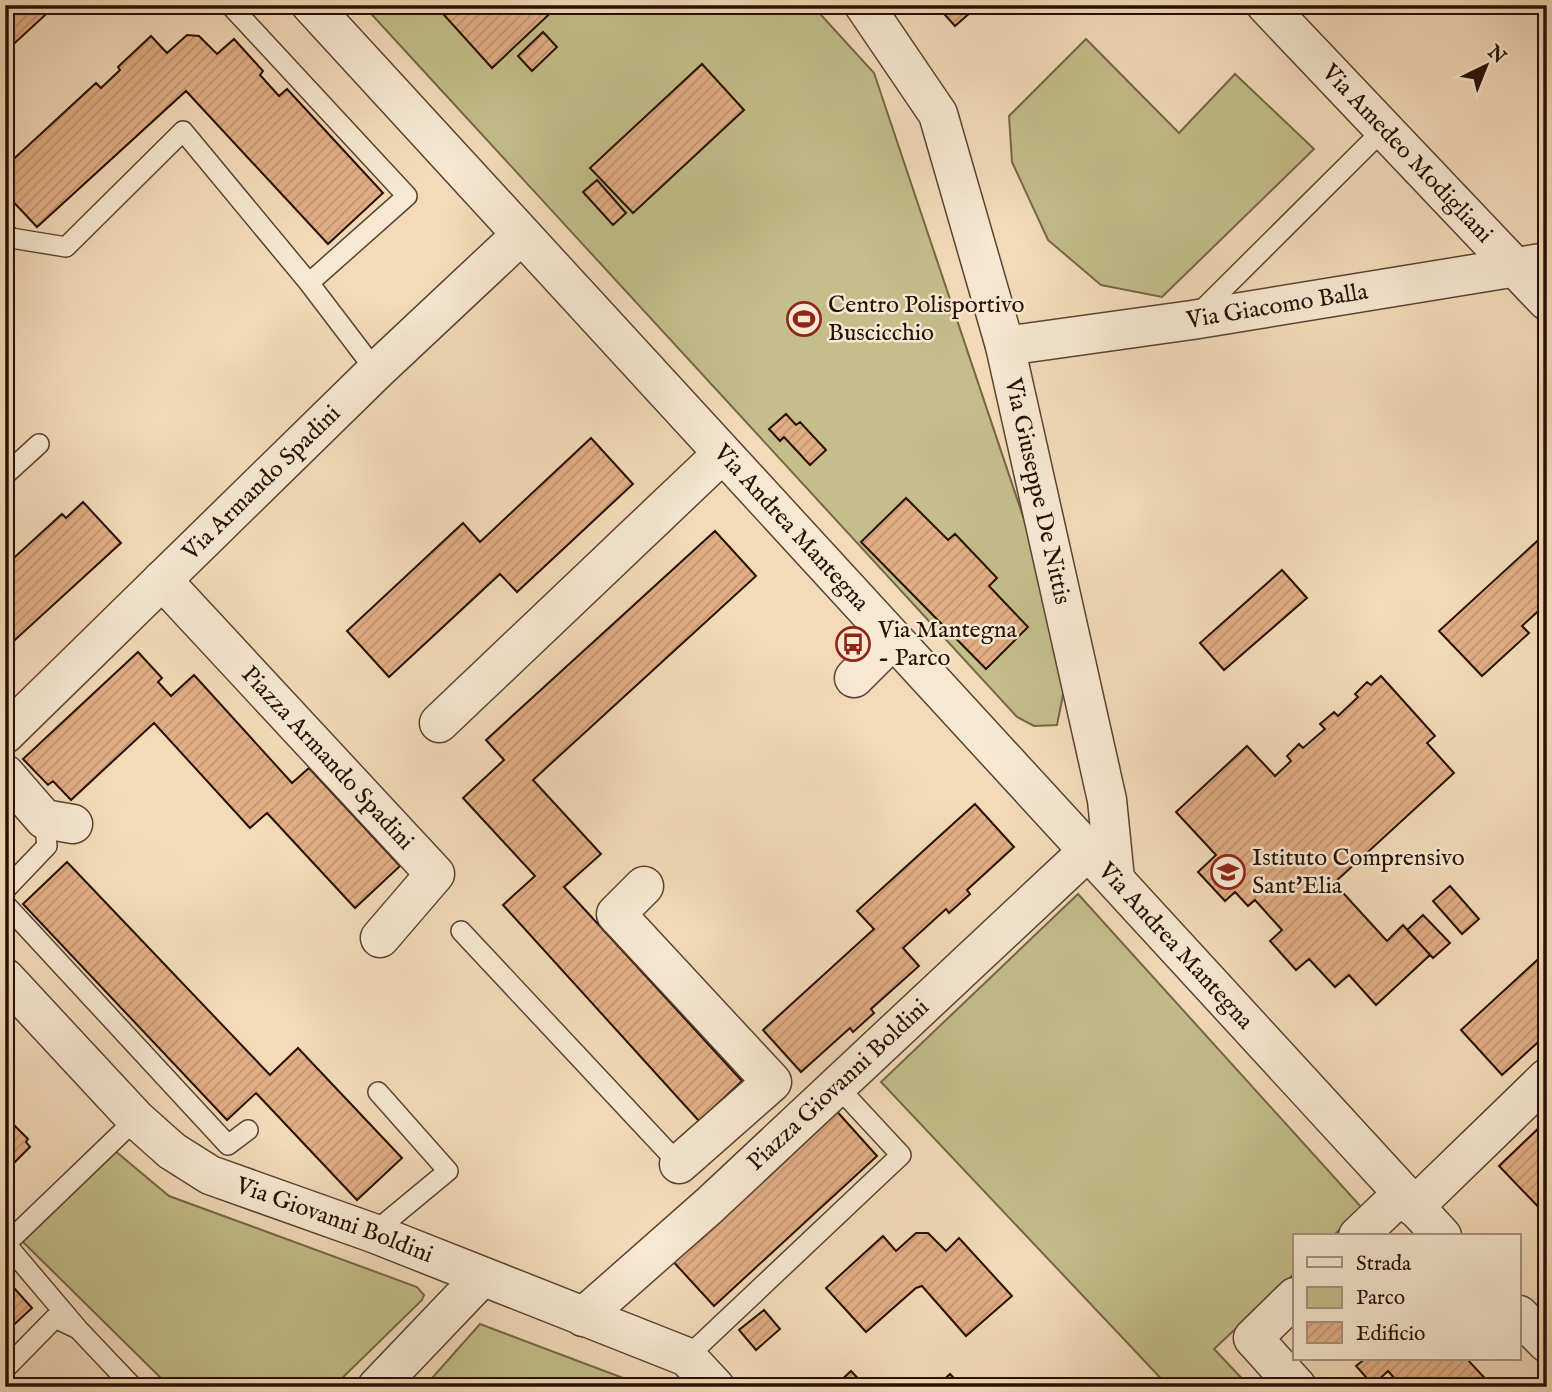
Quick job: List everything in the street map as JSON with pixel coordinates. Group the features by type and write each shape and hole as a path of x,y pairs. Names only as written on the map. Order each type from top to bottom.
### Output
{"street":[{"name":"Via Andrea Mantegna","path":"311,5 1440,1234"},
{"name":"Via Giuseppe De Nittis","path":"864,5 938,114 1006,346 1107,800 1115,879"},
{"name":"Via Amedeo Modigliani","path":"1266,5 1384,130 1531,265 1547,301"},
{"name":"Via Armando Spadini","path":"5,734 376,371 521,235"},
{"name":"Via Giacomo Balla","path":"1006,346 1192,320 1531,265"},
{"path":"439,723 722,454"},
{"name":"Piazza Armando Spadini","path":"162,580 435,874 380,938"},
{"path":"854,678 893,639"},
{"path":"5,774 59,821"},
{"name":"Piazza Giovanni Boldini","path":"583,1317 710,1205 1089,850"},
{"path":"644,886 616,914 772,1082 679,1164"},
{"name":"Via Giovanni Boldini","path":"5,978 136,1119 172,1151 211,1175 373,1233 687,1357 715,1387"},
{"path":"1361,1234 1408,1200 1545,1083"},
{"path":"377,1387 482,1277"},
{"path":"1293,1299 1253,1338 1297,1387"},
{"path":"1520,1316 1547,1343"}],"lane":[{"path":"230,5 407,196 309,283"},
{"path":"1192,320 1384,130"},
{"path":"5,232 11,238 66,247 183,131 309,283 376,371"},
{"path":"5,475 39,444"},
{"path":"5,890 47,846 59,821"},
{"path":"5,904 228,1145 248,1130"},
{"path":"461,931 679,1164"},
{"path":"687,1357 901,1155 837,1086"},
{"path":"373,1233 448,1171 378,1092"},
{"path":"133,1387 78,1329 6,1244 136,1119"},
{"path":"5,1369 55,1318 78,1329"}],"green space":[{"name":"Centro Polisportivo Buscicchio","path":"363,5 812,5 874,73 1039,564 1064,690 1057,725 1034,726 1017,717"},
{"path":"1086,39 1179,133 1235,74 1314,149 1162,297 1101,285 1048,240 1012,162 1009,116"},
{"path":"1078,894 1362,1208 1335,1234 1293,1234 1293,1275 1214,1349 1250,1387 1169,1387 881,1082"},
{"path":"114,1150 169,1196 417,1287 424,1295 422,1300 333,1387 170,1387 21,1240"},
{"path":"480,1324 647,1387 443,1387 433,1377"}],"building":[{"path":"5,5 56,5 5,52"},
{"path":"435,5 559,5 492,68"},
{"path":"936,5 979,5 955,26"},
{"path":"543,32 557,47 532,71 518,56"},
{"path":"187,35 199,36 217,54 234,39 263,71 260,75 279,96 287,89 383,193 328,244 186,91 37,227 5,193 5,167 96,83 101,88 120,70 118,67 151,36 167,53"},
{"path":"702,64 744,110 633,213 590,168"},
{"path":"597,180 626,213 613,225 583,192"},
{"path":"786,414 796,425 800,422 826,450 810,465 784,437 780,441 769,429"},
{"path":"591,438 633,484 517,592 500,574 389,677 347,631 463,523 480,542"},
{"path":"906,498 948,540 955,534 997,578 989,586 1028,627 986,669 861,542"},
{"path":"83,502 121,543 5,649 5,566 62,514 66,518"},
{"path":"715,531 756,576 533,780 601,854 564,887 742,1081 699,1121 503,905 535,876 463,798 504,760 486,740"},
{"path":"1547,532 1547,603 1522,626 1529,633 1482,676 1439,631"},
{"path":"1282,570 1307,598 1224,670 1200,643"},
{"path":"138,652 162,678 158,682 171,696 194,675 292,783 309,768 400,866 355,908 267,813 250,828 154,723 71,800 53,781 48,785 23,759"},
{"path":"1381,676 1435,736 1427,743 1454,773 1334,883 1387,941 1403,925 1430,955 1376,1005 1349,975 1335,987 1309,959 1296,970 1270,941 1282,930 1255,900 1248,906 1235,892 1225,901 1198,872 1216,855 1176,812 1247,746 1275,776 1291,761 1287,756 1299,744 1303,748 1325,729 1320,724 1334,712 1338,716 1358,697 1355,694 1367,682 1371,685"},
{"path":"975,804 1014,847 967,890 970,894 949,913 946,909 903,948 919,966 871,1009 874,1013 853,1032 850,1028 801,1072 763,1030 874,929 857,911"},
{"path":"67,862 270,1075 298,1048 402,1158 357,1200 256,1093 227,1120 23,904"},
{"path":"1450,886 1479,919 1462,934 1433,901"},
{"path":"1423,915 1450,943 1433,958 1407,930"},
{"path":"1547,951 1547,1034 1502,1075 1461,1030"},
{"path":"833,1107 877,1156 714,1306 669,1257"},
{"path":"5,1113 11,1120 6,1124 11,1129 14,1125 28,1139 26,1142 30,1147 5,1172"},
{"path":"1544,1123 1547,1126 1547,1216 1499,1166"},
{"path":"916,1233 928,1233 946,1251 959,1238 1012,1296 966,1336 922,1286 916,1288 866,1332 826,1288 883,1236 896,1251"},
{"path":"5,1278 32,1308 5,1333"},
{"path":"764,1310 780,1329 756,1350 739,1330"},
{"path":"1364,1360 1468,1360 1493,1387 1414,1387 1411,1383 1402,1387 1388,1371 1373,1385 1356,1366"},
{"path":"851,1371 866,1387 834,1387"},
{"path":"950,1374 962,1387 936,1387"}],"place":[{"name":"Centro Polisportivo Buscicchio","path":"804,319"},
{"name":"Via Mantegna - Parco","path":"853,644"},
{"name":"Istituto Comprensivo Sant'Elia","path":"1228,872"}]}
